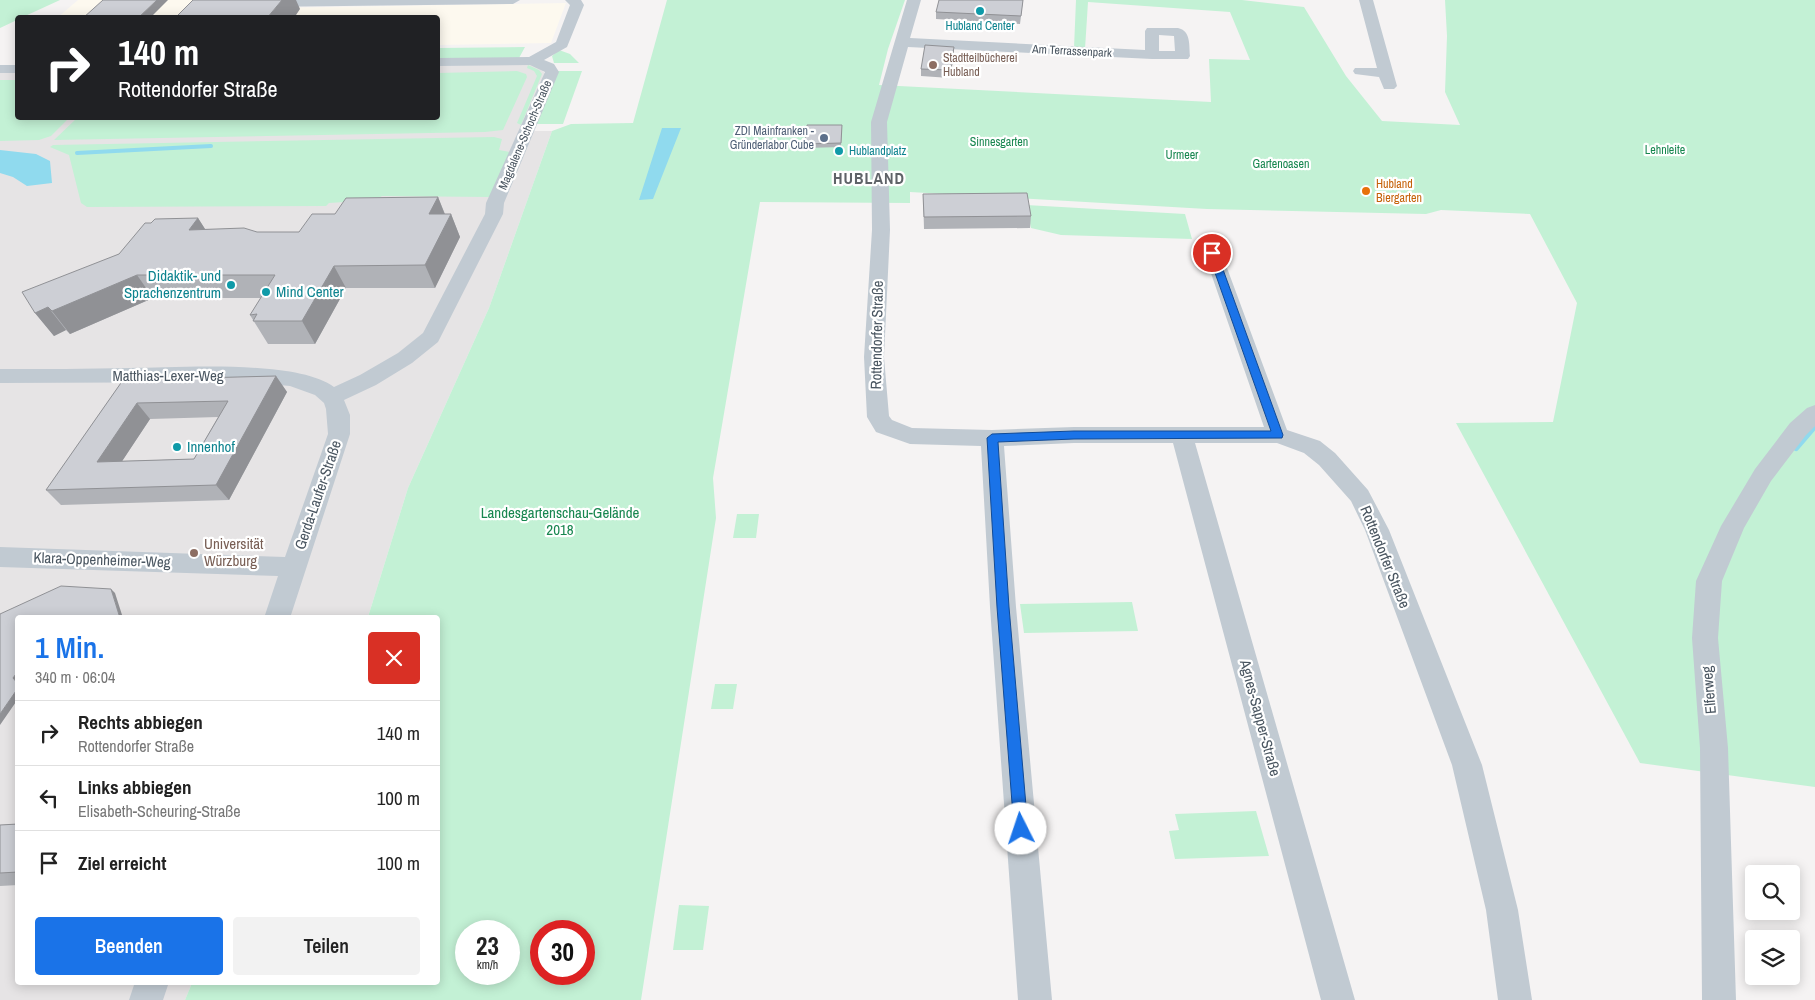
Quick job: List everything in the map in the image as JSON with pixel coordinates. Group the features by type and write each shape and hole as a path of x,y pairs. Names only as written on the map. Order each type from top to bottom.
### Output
{"street":[{"path":"247,4 513,0"},
{"path":"532,61 562,44 577,5 572,0"},
{"path":"902,42 914,0"},
{"path":"1360,71 1388,79 1366,0"},
{"name":"Am Terrassenpark","path":"902,42 1152,55"},
{"name":"Rottendorfer Straße","path":"902,42 879,122 881,202 874,357 878,417 884,426 910,436 992,438 1074,435 1278,435 1312,446 1327,459 1360,496 1377,530 1466,764 1502,910 1515,1000"},
{"name":"Magdalene-Schoch-Straße","path":"331,397 368,380 405,358 431,336 451,301 494,214 495,204 552,72 549,67 532,61 440,62"},
{"path":"0,69 15,69"},
{"path":"1212,253 1278,435"},
{"name":"Matthias-Lexer-Weg","path":"0,376 216,375 286,378 322,390 331,397"},
{"name":"Gerda-Laufer-Straße","path":"278,615 339,434 340,418 331,397"},
{"name":"Elferweg","path":"1719,1000 1714,748 1705,638 1709,581 1733,526 1763,475 1798,429 1815,413"},
{"name":"Agnes-Sapper-Straße","path":"1182,436 1338,1000"},
{"path":"992,438 1003,607 1034,1000"},
{"name":"Klara-Oppenheimer-Weg","path":"0,556 294,567"},
{"path":"146,1000 151,985"}],"shaded area":[{"path":"78,0 194,0 178,15 60,15"},
{"path":"566,3 551,43 440,45 440,15 202,15 207,9"},
{"name":"Universität Würzburg","path":"533,64 545,73 522,131 552,131 489,308 408,488 369,615 15,615 15,985 191,985 185,1000 0,1000 0,72 15,72 15,120 440,120 440,65"}],"green space":[{"path":"0,0 60,0 27,15 15,15 15,21 0,28"},
{"path":"667,0 905,0 888,49 879,85 1211,102 1209,59 1250,60 1230,12 1088,2 1085,49 1074,48 1076,0 1242,0 1304,7 1346,76 1382,121 1460,125 1445,92 1447,36 1445,0 1815,0 1815,787 1640,763 1456,423 1553,422 1577,303 1530,214 1441,210 1426,214 1207,209 910,192 910,203 760,202 713,478 716,518 641,1000 185,1000 191,985 440,985 440,615 369,615 408,488 489,308 552,131 571,124 633,123"},
{"path":"525,47 519,58 440,60 440,48"},
{"path":"559,50 570,54 579,63 554,63 552,56"},
{"path":"528,65 539,70 542,74 521,125 517,123 537,76 534,71 527,68"},
{"path":"517,71 526,74 527,77 503,130 485,132 54,140 75,120 440,120 440,73"},
{"path":"558,71 582,71 563,124 536,124"},
{"path":"0,80 15,80 15,120 67,120 51,136 39,140 0,141"},
{"path":"494,137 502,139 499,150 510,152 490,197 382,196 375,200 329,203 326,206 87,207 81,203 69,155 50,147 53,145"},
{"path":"1026,205 1185,214 1192,239 1061,235 1031,228"},
{"path":"737,514 759,514 756,538 733,538"},
{"path":"1132,602 1138,631 1024,633 1020,604"},
{"path":"715,684 737,684 733,709 711,709"},
{"path":"1256,811 1269,856 1175,859 1169,831 1179,830 1175,814"},
{"path":"679,905 709,906 703,950 673,950"}],"water":[{"path":"662,128 681,128 653,199 639,200"},
{"path":"0,150 36,154 50,161 52,183 27,186 13,177 0,173"}],"building":[{"path":"103,0 157,0 141,15 86,15"},
{"path":"193,0 282,0 270,15 178,15"},
{"name":"Hubland Center","path":"939,0 1023,0 1021,16 936,12"},
{"path":"925,45 954,47 950,70 921,69"},
{"name":"ZDI Mainfranken - Gründerlabor Cube","path":"807,125 842,125 841,143 805,144"},
{"path":"1027,193 1031,216 924,217 923,194"},
{"path":"438,197 429,214 451,214 425,265 334,266 302,321 253,321 257,314 250,315 275,275 137,275 52,311 48,307 35,313 22,292 119,254 145,223 151,223 155,219 198,218 189,230 244,228 257,232 299,232 312,214 335,214 346,198"},
{"path":"276,376 216,485 46,490 123,380","holes":["228,401 194,459 97,462 137,403"]},
{"path":"61,586 111,589 119,615 15,615 15,675 13,678 15,680 15,692 0,714 0,614"},
{"path":"15,824 15,872 0,873 0,825"}],"waterway":[{"path":"77,153 211,146"},
{"path":"1796,448 1815,426"}],"place":[{"name":"Hubland Center","path":"980,11"},
{"name":"Stadtteilbücherei Hubland","path":"933,65"},
{"name":"ZDI Mainfranken - Gründerlabor Cube","path":"824,138"},
{"name":"Hublandplatz","path":"839,151"},
{"name":"Hubland Biergarten","path":"1366,191"},
{"name":"Didaktik- und Sprachenzentrum","path":"231,285"},
{"name":"Mind Center","path":"266,292"},
{"name":"Innenhof","path":"177,447"},
{"name":"Universität Würzburg","path":"194,553"}],"district":[{"name":"HUBLAND","path":"869,178"}],"route":[{"path":"1021,829 1003,607 992,438 1074,435 1278,435 1212,253"}],"park label":[{"name":"Sinnesgarten","path":"999,142"},
{"name":"Lehnleite","path":"1665,150"},
{"name":"Urmeer","path":"1182,155"},
{"name":"Gartenoasen","path":"1281,164"},
{"name":"Landesgartenschau-Gelände 2018","path":"560,522"}]}
